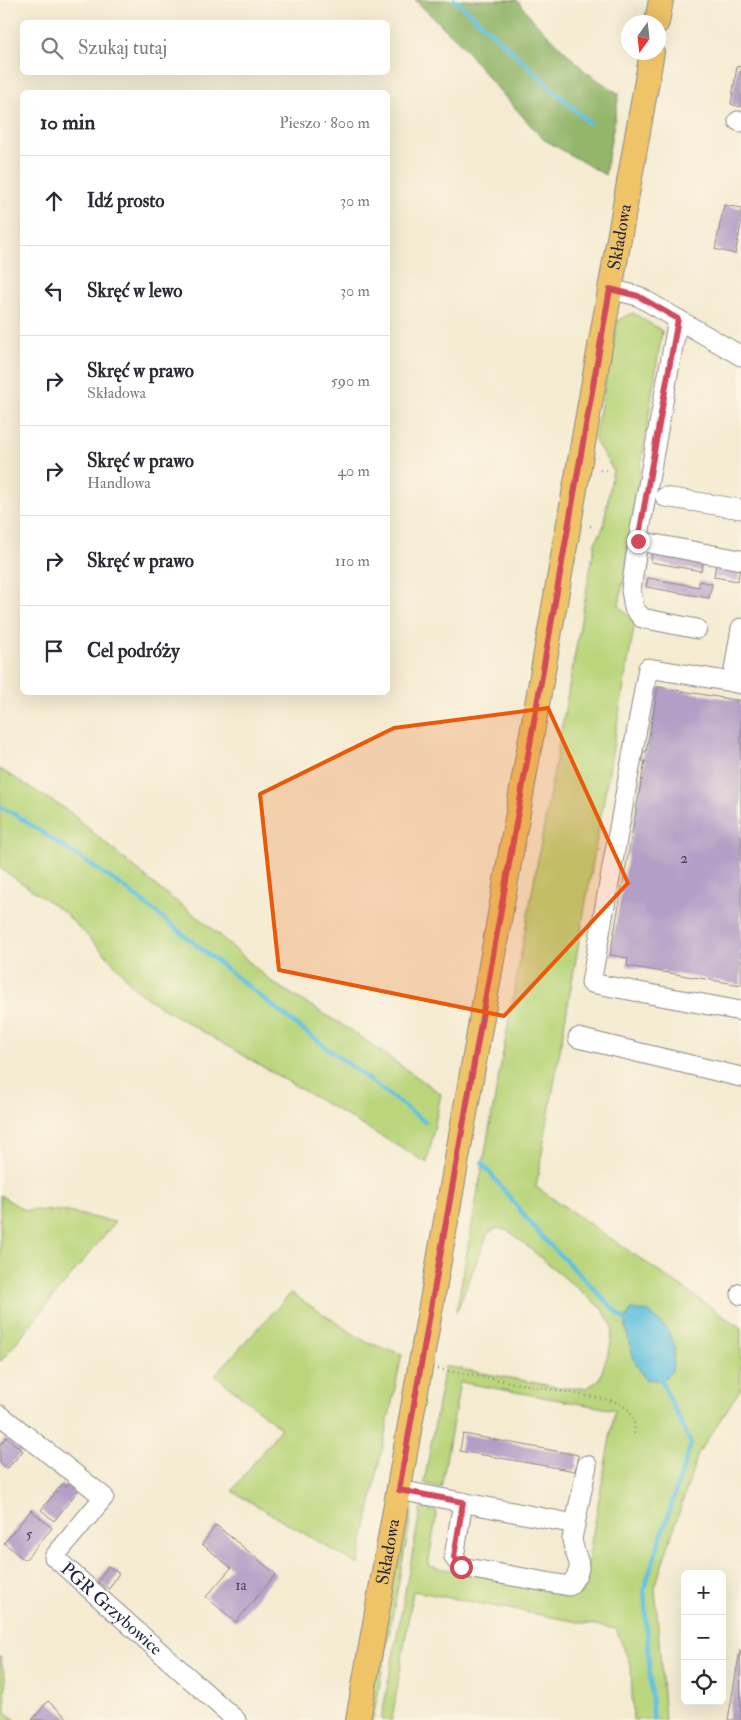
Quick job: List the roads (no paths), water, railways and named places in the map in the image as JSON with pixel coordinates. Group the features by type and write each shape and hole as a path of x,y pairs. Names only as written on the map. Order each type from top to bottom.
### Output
{"main road":[{"path":"658,15 661,0"},
{"name":"Składowa","path":"358,1720 651,60"}],"street":[{"path":"610,289 638,296 741,356"},
{"path":"678,319 630,590 634,608 642,618 697,629"},
{"path":"666,497 741,509"},
{"path":"638,541 741,560"},
{"path":"741,628 736,683 648,668 591,983 741,1010"},
{"path":"578,1038 741,1077"},
{"name":"PGR Grzybowice","path":"0,1415 104,1497 54,1557 236,1720"},
{"path":"463,1502 454,1557 461,1567 569,1586 577,1576 580,1562 573,1548 572,1539 587,1465"},
{"path":"399,1490 574,1524"}],"water":[{"path":"632,1309 649,1312 668,1330 675,1348 672,1371 661,1381 645,1379 634,1358 629,1344 625,1320"}],"waterway":[{"path":"454,0 589,123"},
{"path":"0,807 13,813 124,887 294,1023 425,1122"},
{"path":"482,1163 541,1236 629,1324"},
{"path":"653,1720 644,1589 691,1444 659,1376"}]}
